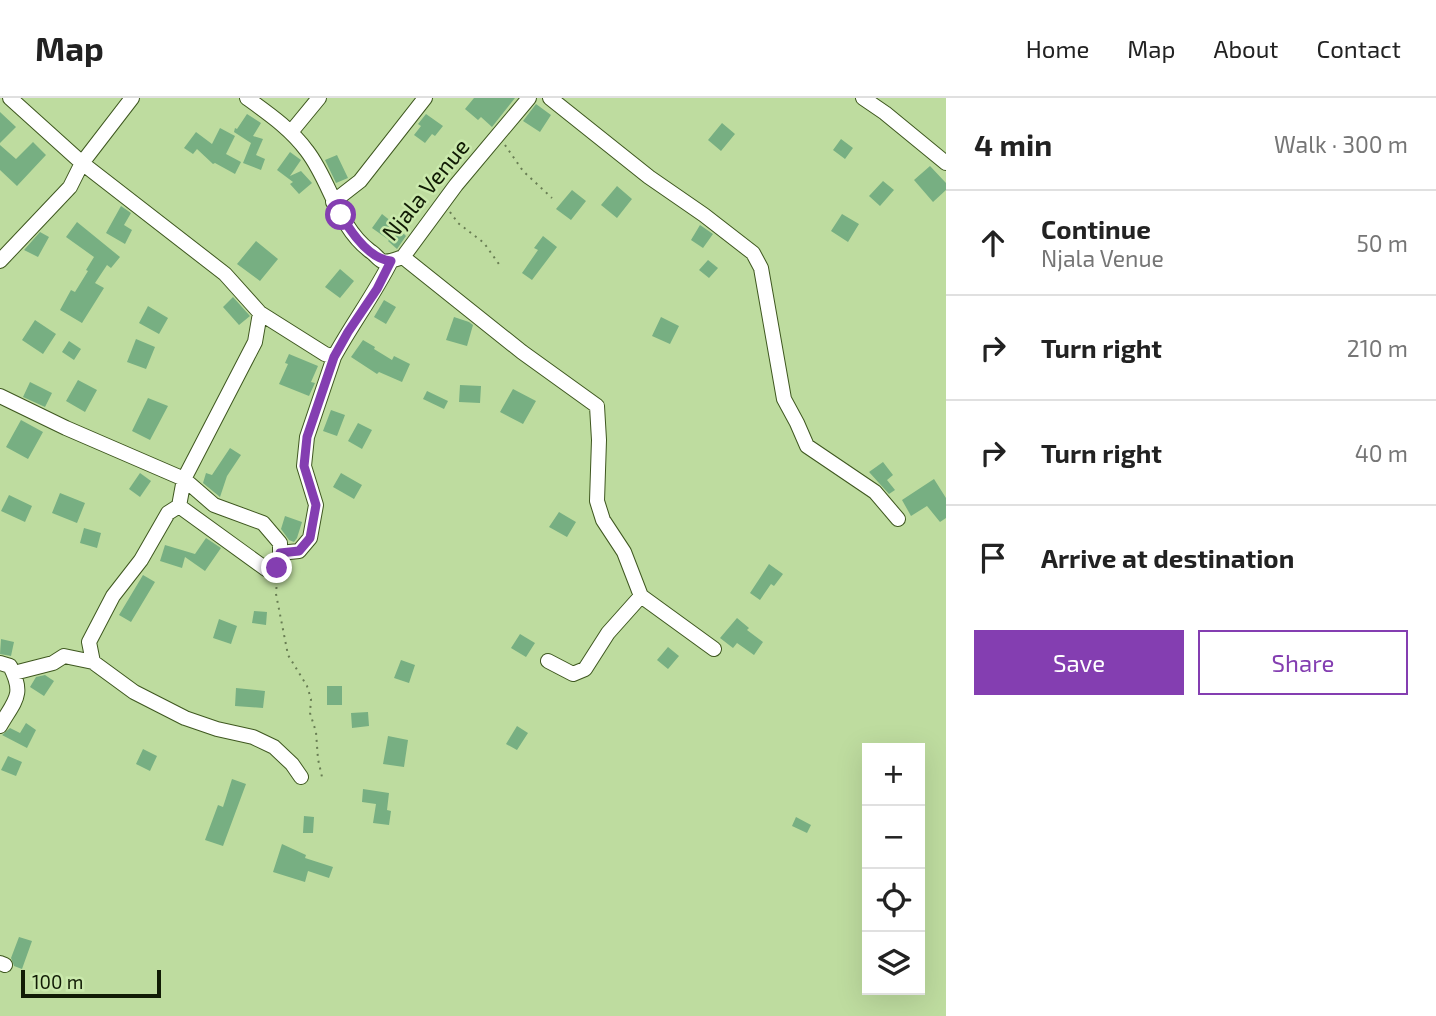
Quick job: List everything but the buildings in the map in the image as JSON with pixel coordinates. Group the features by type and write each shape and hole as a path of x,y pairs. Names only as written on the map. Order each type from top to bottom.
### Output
{"street":[{"path":"10,98 82,163 225,274 260,313 334,357"},
{"path":"0,261 69,187 82,163 132,98"},
{"name":"Njala Venue","path":"247,98 278,120 310,154 349,229 360,244 381,260 397,259 529,98"},
{"path":"291,132 319,98"},
{"path":"333,202 360,181 425,98"},
{"path":"550,98 649,177 753,253 761,268 784,399 807,446 876,492 898,519"},
{"path":"863,98 946,163"},
{"path":"280,553 299,551 310,538 316,505 304,466 307,437 334,357 397,259 597,406 597,501 603,520 624,552 641,596 714,649"},
{"path":"93,662 89,642 113,596 141,560 168,513 178,506 184,479 255,342 260,313"},
{"path":"0,396 184,479 214,505 263,523 280,543 277,568 266,569 178,506"},
{"path":"548,661 573,674 585,669 608,633 641,596"},
{"path":"14,673 53,663 64,656 93,662 134,692 185,718 253,737 274,747 301,777"},
{"path":"0,663 10,666 19,684 18,695 0,726"}],"path":[{"path":"496,139 507,146 523,171 552,198"},
{"path":"443,202 458,223 484,243 501,267"},
{"path":"277,568 276,594 288,655 307,686 311,699 310,713 316,732 322,777"}],"route":[{"path":"277,568 280,553 299,551 310,538 316,505 304,466 307,437 334,357 377,289 391,261 381,260 360,244 341,215"}]}
